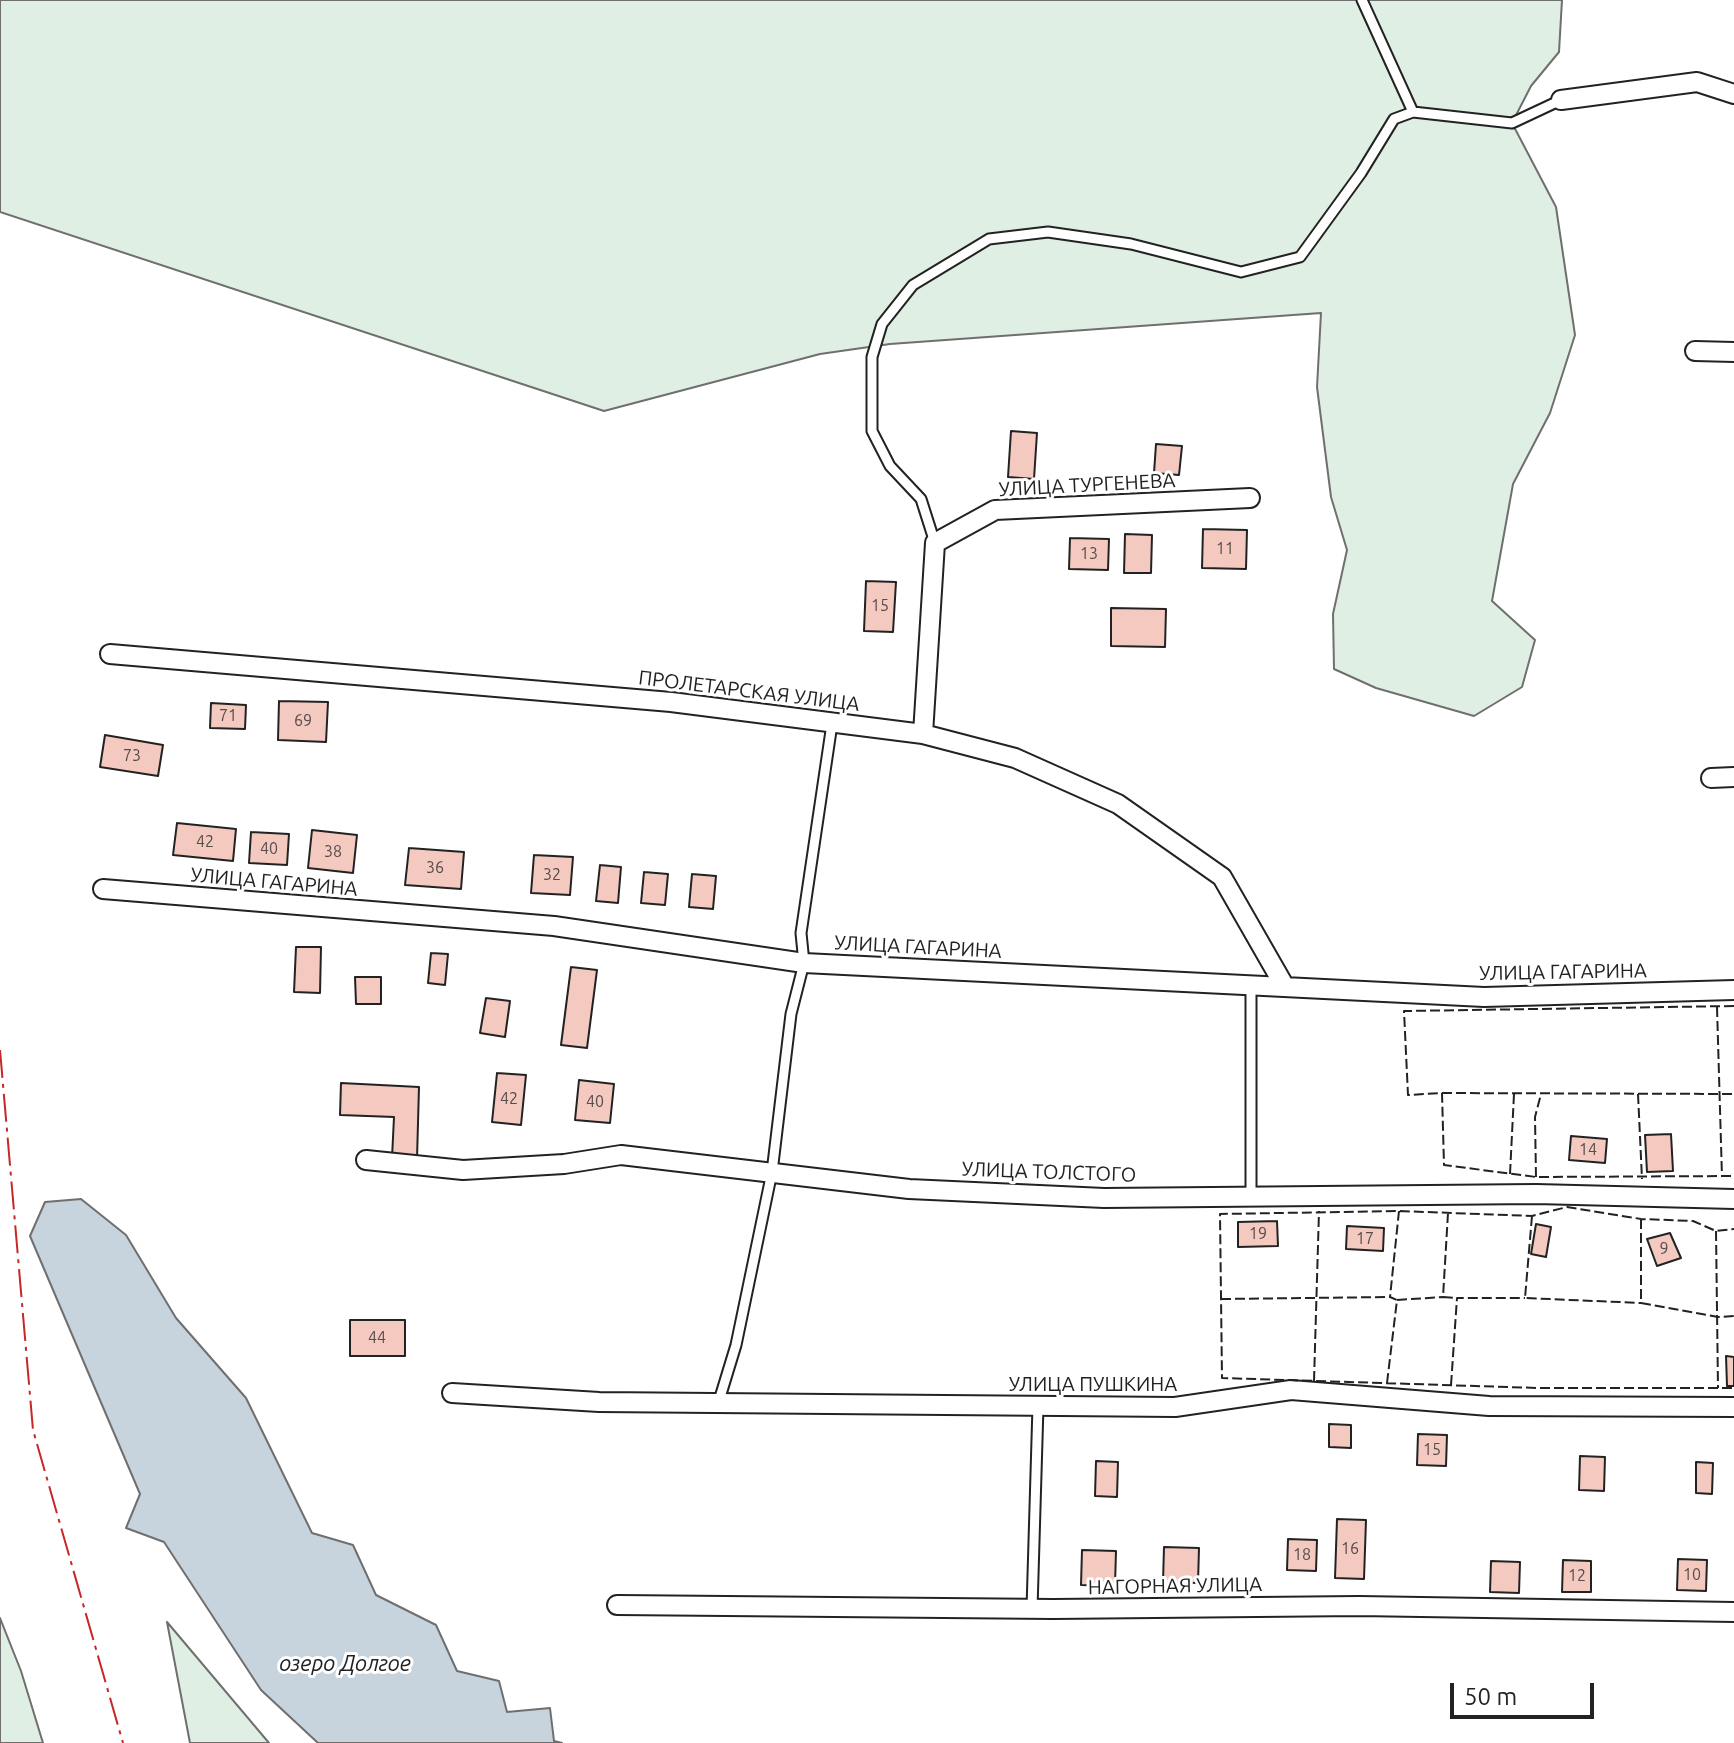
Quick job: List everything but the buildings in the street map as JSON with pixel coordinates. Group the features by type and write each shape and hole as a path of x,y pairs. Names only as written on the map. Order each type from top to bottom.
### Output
{"street":[{"path":"1561,100 1697,82 1734,94"},
{"path":"1695,351 1734,352"},
{"name":"УЛИЦА ТУРГЕНЕВА","path":"935,543 995,510 1250,498"},
{"path":"923,734 935,543"},
{"name":"ПРОЛЕТАРСКАЯ УЛИЦА","path":"110,654 671,702 923,734 1015,758 1118,804 1222,877 1285,987"},
{"path":"1711,778 1734,777"},
{"name":"УЛИЦА ГАГАРИНА","path":"103,889 554,926 804,963 1484,997 1734,990"},
{"name":"УЛИЦА ТОЛСТОГО","path":"366,1160 463,1170 564,1164 621,1155 924,1190 1104,1198 1251,1195 1734,1199"},
{"name":"УЛИЦА ПУШКИНА","path":"452,1393 599,1402 1175,1407 1291,1390 1489,1406 1734,1407"},
{"name":"НАГОРНАЯ УЛИЦА","path":"617,1605 1032,1609 1359,1606 1734,1612"}],"lane":[{"path":"1362,0 1413,112"},
{"path":"935,543 921,499 890,466 872,431 872,357 882,324 913,285 989,239 1048,232 1131,244 1241,272 1300,257 1361,173 1394,119 1413,112 1512,123 1561,100"},
{"path":"718,1404 736,1345 772,1172 791,1014 804,963 801,933 832,724"},
{"path":"1251,987 1251,1195"},
{"path":"1032,1609 1038,1406"}],"green space":[{"path":"0,0 1562,0 1559,52 1531,86 1512,123 1556,207 1575,335 1550,413 1513,484 1492,601 1535,640 1522,687 1474,716 1376,688 1334,669 1333,614 1347,550 1331,497 1317,387 1321,313 890,344 820,354 604,411 0,212"},
{"path":"0,1618 21,1671 43,1743 0,1743"},
{"path":"167,1622 269,1743 190,1743"}],"water":[{"name":"озеро Долгое","path":"81,1199 126,1235 176,1318 246,1398 312,1533 353,1545 376,1595 436,1625 457,1671 499,1681 507,1712 550,1708 554,1741 562,1743 318,1743 261,1690 164,1542 126,1528 140,1494 30,1236 45,1202"}],"fence":[{"path":"1734,1006 1404,1011 1408,1095 1442,1093 1444,1165 1536,1177 1734,1176"},
{"path":"1717,1007 1722,1177"},
{"path":"1442,1093 1734,1094"},
{"path":"1510,1174 1514,1094"},
{"path":"1536,1177 1535,1117 1541,1094"},
{"path":"1638,1094 1642,1179"},
{"path":"1732,1388 1539,1388 1222,1378 1220,1214 1399,1211 1532,1216 1567,1207 1641,1219 1693,1221 1716,1231 1734,1229"},
{"path":"1314,1381 1319,1211"},
{"path":"1387,1383 1397,1300 1390,1297 1399,1211"},
{"path":"1448,1213 1443,1297 1457,1298"},
{"path":"1532,1216 1525,1298 1641,1303"},
{"path":"1641,1219 1641,1303 1718,1317 1734,1316"},
{"path":"1716,1231 1718,1388"},
{"path":"1221,1299 1390,1297"},
{"path":"1397,1300 1443,1297"},
{"path":"1451,1385 1457,1298 1525,1298"}],"power":[{"path":"0,1050 33,1430 123,1743"}]}
